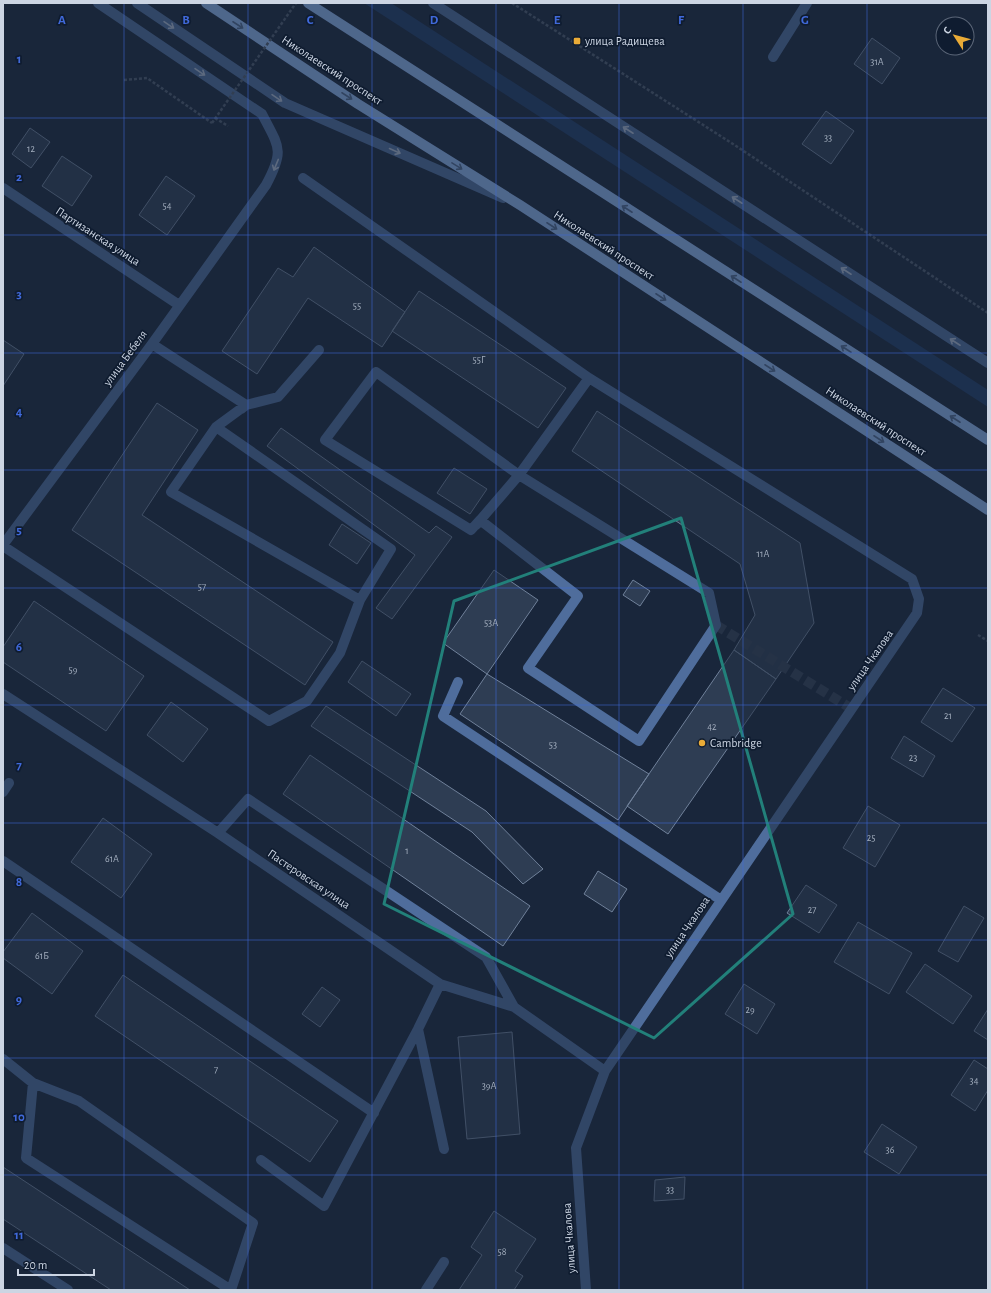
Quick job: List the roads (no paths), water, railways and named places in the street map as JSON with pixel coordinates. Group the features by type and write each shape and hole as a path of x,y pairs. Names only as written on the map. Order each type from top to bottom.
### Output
{"main road":[{"name":"Николаевский проспект","path":"206,3 358,104 520,205 988,510"},
{"path":"308,3 988,440"}],"street":[{"name":"улица Бебеля","path":"3,545 152,344 266,185 279,157 276,141 262,114 98,3"},
{"path":"137,3 285,103 520,205"},
{"path":"433,3 988,363"},
{"path":"773,57 807,3"},
{"path":"303,178 589,378 519,475 480,520 472,530 325,440 376,372 519,475 709,593 716,624 639,741 528,668 578,596 480,520"},
{"name":"Партизанская улица","path":"3,188 180,305"},
{"path":"152,344 246,406"},
{"path":"319,350 278,397 246,406 216,428 171,492 360,600"},
{"name":"улица Чкалова","path":"586,1290 576,1148 605,1071 917,613 919,599 912,579 589,378"},
{"path":"3,545 269,721 307,701 340,653 360,600 391,549 216,428"},
{"path":"458,682 443,716 721,900"},
{"name":"Пастеровская улица","path":"3,694 218,833 440,984 514,1007 605,1071"},
{"path":"3,792 9,783"},
{"path":"218,833 248,799 486,957 514,1007"},
{"path":"3,860 374,1113"},
{"path":"261,1160 324,1206 418,1029 440,984"},
{"path":"418,1029 444,1149"},
{"path":"3,1059 32,1083 79,1101 253,1224 231,1290 26,1158 32,1083"},
{"path":"3,1248 68,1290"},
{"path":"426,1290 444,1262"}],"tunnel":[{"path":"716,625 852,709"}],"place":[{"name":"улица Радищева","path":"577,41"},
{"name":"Cambridge","path":"702,743"}]}
